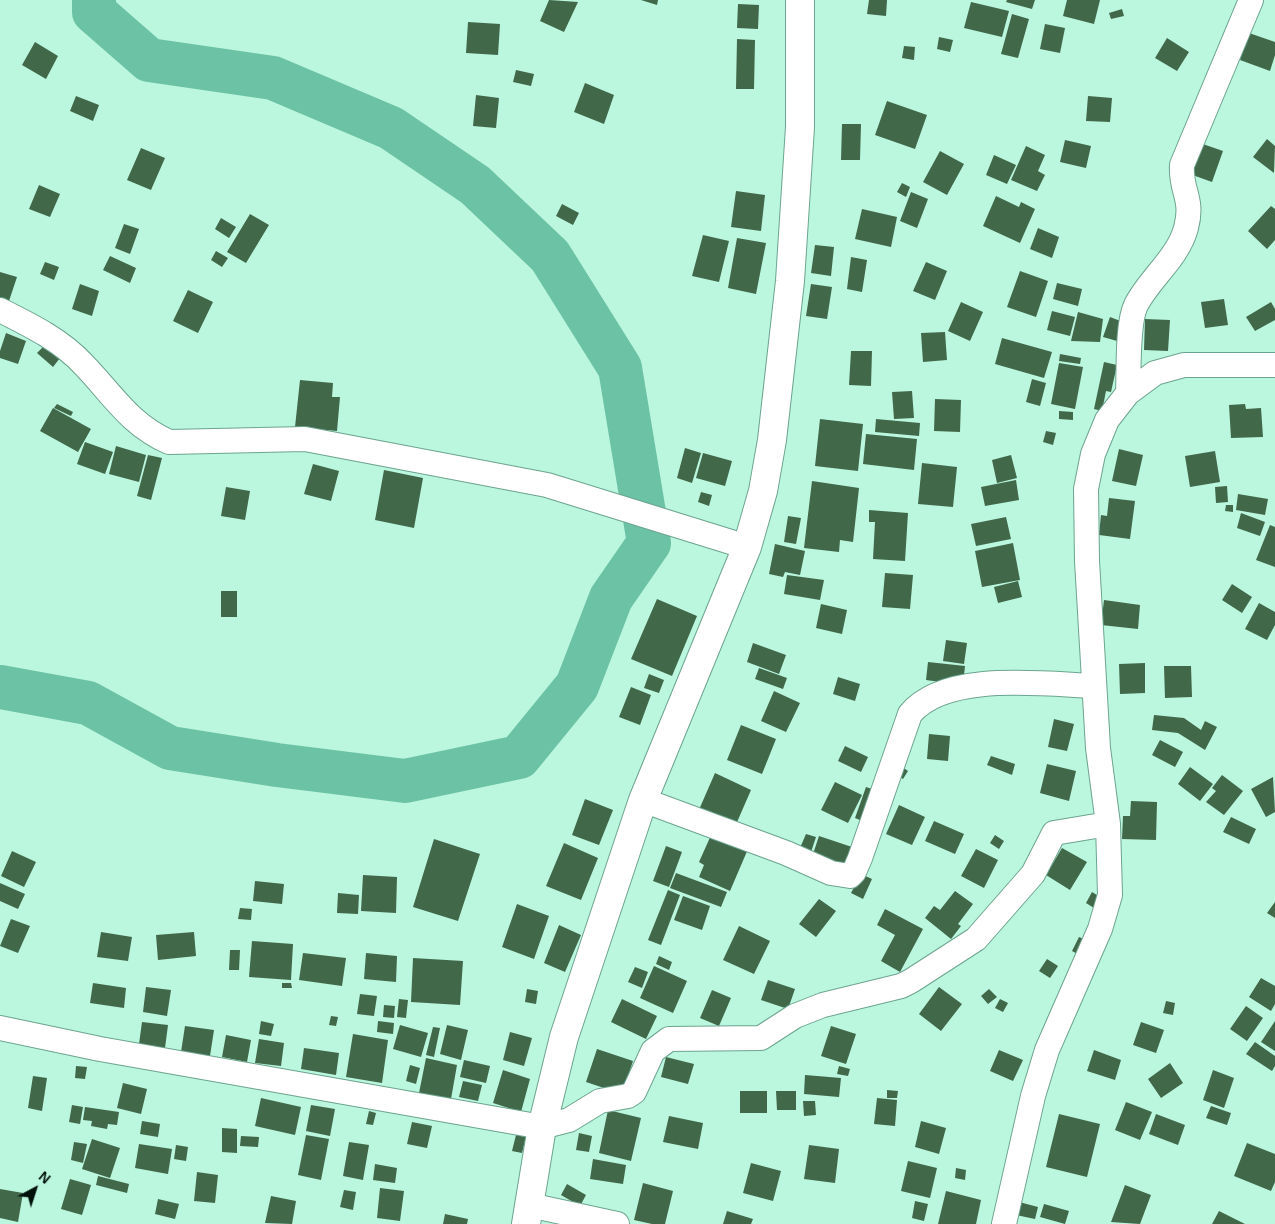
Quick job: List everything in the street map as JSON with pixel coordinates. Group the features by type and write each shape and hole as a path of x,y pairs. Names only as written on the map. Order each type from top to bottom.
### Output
{"highway":[{"path":"528,1214 542,1126 564,1037 643,800 748,547 763,491 772,440 790,281 800,127 800,0"}],"street":[{"path":"1128,393 1132,318 1136,306 1176,249 1185,231 1190,211 1188,193 1181,179 1182,165 1250,0"},
{"path":"0,310 34,326 59,343 84,364 109,396 131,418 151,434 169,442 305,439 546,486 748,547"},
{"path":"1004,1224 1033,1096 1047,1050 1100,929 1110,895 1108,824 1094,686 1086,490 1094,454 1107,420 1128,393 1155,373 1184,365 1275,365"},
{"path":"643,800 786,853 831,873 850,876 854,872 860,858 910,714 919,703 939,694 988,683 1094,686"},
{"path":"0,1028 100,1049 542,1126 569,1120 600,1101 628,1096 634,1092 653,1052 669,1039 760,1038 795,1016 823,1006 901,986 911,981 976,939 1033,874 1054,833 1108,824"},
{"path":"528,1214 617,1224"}],"building":[{"path":"549,0 578,2 564,32 540,21"},
{"path":"641,0 658,0 657,5"},
{"path":"869,0 887,0 886,16 867,14"},
{"path":"1007,0 1035,0 1032,9 1006,2"},
{"path":"1067,0 1100,0 1094,24 1063,16"},
{"path":"971,2 1009,11 1002,37 964,28"},
{"path":"738,4 759,5 758,29 737,28"},
{"path":"1122,9 1124,16 1111,19 1109,13"},
{"path":"1012,14 1029,19 1018,58 1001,54"},
{"path":"468,22 500,24 498,55 466,53"},
{"path":"1045,24 1065,28 1060,53 1040,49"},
{"path":"1249,33 1275,42 1275,55 1270,71 1240,60"},
{"path":"939,37 953,40 950,52 937,49"},
{"path":"1167,38 1189,52 1177,71 1155,58"},
{"path":"737,39 755,40 754,89 736,89"},
{"path":"35,42 58,56 46,79 22,65"},
{"path":"904,46 915,47 914,60 902,58"},
{"path":"516,70 534,74 531,86 513,82"},
{"path":"585,83 614,95 604,124 574,112"},
{"path":"476,95 499,98 496,128 473,126"},
{"path":"76,96 99,105 93,121 70,111"},
{"path":"1088,96 1112,98 1110,122 1086,121"},
{"path":"887,101 927,115 915,149 875,135"},
{"path":"842,124 861,124 860,160 841,160"},
{"path":"1267,139 1275,146 1274,173 1253,157"},
{"path":"1065,140 1091,146 1086,168 1060,162"},
{"path":"1197,142 1223,151 1212,182 1187,173"},
{"path":"1026,146 1045,155 1038,171 1045,175 1037,191 1011,180"},
{"path":"141,148 165,158 151,190 127,180"},
{"path":"940,151 964,164 947,195 923,182"},
{"path":"994,155 1016,165 1007,184 986,175"},
{"path":"902,183 910,187 906,197 897,192"},
{"path":"39,185 60,194 50,217 29,209"},
{"path":"736,191 765,195 761,231 731,227"},
{"path":"911,192 928,199 917,228 900,221"},
{"path":"996,196 1019,207 1021,202 1035,209 1020,243 983,226"},
{"path":"562,204 579,213 573,225 556,216"},
{"path":"1271,206 1275,209 1275,240 1267,249 1248,231"},
{"path":"862,209 897,217 891,247 855,239"},
{"path":"250,214 269,225 246,263 227,252"},
{"path":"221,218 236,227 229,238 215,229"},
{"path":"124,224 139,229 130,254 115,248"},
{"path":"1038,228 1059,237 1052,258 1030,249"},
{"path":"703,235 729,241 719,282 692,276"},
{"path":"737,238 766,243 756,294 728,288"},
{"path":"815,245 834,247 831,276 811,273"},
{"path":"216,251 228,258 222,267 211,260"},
{"path":"110,256 136,268 130,283 103,270"},
{"path":"851,257 867,260 862,292 847,289"},
{"path":"45,262 59,267 54,280 40,274"},
{"path":"926,262 947,271 935,300 913,291"},
{"path":"1020,271 1048,281 1036,317 1007,307"},
{"path":"0,272 17,277 9,301 0,299"},
{"path":"1057,283 1082,289 1078,306 1053,299"},
{"path":"80,284 99,291 92,316 72,309"},
{"path":"811,284 832,287 827,319 806,316"},
{"path":"188,290 213,302 198,333 173,321"},
{"path":"1224,299 1228,325 1205,328 1201,302"},
{"path":"961,302 983,312 970,341 948,331"},
{"path":"1271,302 1275,309 1275,320 1255,331 1246,317"},
{"path":"1052,311 1075,317 1070,336 1047,330"},
{"path":"1078,312 1103,319 1100,342 1071,341"},
{"path":"1110,317 1123,322 1117,341 1103,337"},
{"path":"1145,319 1170,320 1168,351 1144,350"},
{"path":"945,332 947,360 923,362 921,333"},
{"path":"6,333 26,341 18,364 0,358 0,351"},
{"path":"1002,338 1052,352 1044,378 995,364"},
{"path":"45,345 60,358 53,367 37,353"},
{"path":"851,351 872,351 871,386 849,385"},
{"path":"1060,354 1081,358 1080,364 1059,361"},
{"path":"1104,362 1117,365 1111,392 1106,391 1102,411 1094,409"},
{"path":"1059,363 1083,367 1075,409 1051,404"},
{"path":"1032,379 1046,383 1040,406 1026,402"},
{"path":"300,380 333,383 332,397 340,397 337,431 295,427"},
{"path":"912,391 914,418 894,419 892,392"},
{"path":"935,399 961,400 960,432 934,431"},
{"path":"57,404 73,412 71,416 54,408"},
{"path":"1245,404 1246,409 1261,408 1263,437 1231,438 1229,405"},
{"path":"53,408 91,429 78,452 40,431"},
{"path":"1059,411 1073,412 1073,420 1059,419"},
{"path":"820,419 863,424 858,471 815,466"},
{"path":"876,419 920,423 919,436 875,432"},
{"path":"1046,431 1056,433 1053,445 1043,442"},
{"path":"866,434 917,439 914,470 863,464"},
{"path":"85,442 113,452 105,474 77,464"},
{"path":"116,446 146,455 139,482 109,474"},
{"path":"685,448 701,453 692,483 677,478"},
{"path":"1119,449 1143,455 1136,486 1112,481"},
{"path":"1215,451 1220,482 1190,487 1185,456"},
{"path":"703,453 732,461 725,486 696,478"},
{"path":"148,455 162,458 151,500 137,496"},
{"path":"1011,455 1017,478 997,483 992,460"},
{"path":"922,463 957,467 953,507 918,504"},
{"path":"313,464 339,471 331,501 304,494"},
{"path":"384,470 423,478 414,528 375,520"},
{"path":"1016,480 1019,500 985,506 981,487"},
{"path":"812,481 859,488 853,542 840,540 839,552 804,548"},
{"path":"1227,486 1228,502 1216,503 1215,487"},
{"path":"226,487 250,491 245,520 221,516"},
{"path":"701,492 712,495 709,506 698,502"},
{"path":"1238,494 1268,499 1265,515 1236,510"},
{"path":"1109,498 1135,501 1130,539 1099,535 1101,515 1107,516"},
{"path":"1226,505 1233,505 1233,512 1225,511"},
{"path":"869,510 908,513 905,561 873,559 875,522 869,522"},
{"path":"1241,513 1265,522 1260,536 1237,528"},
{"path":"788,516 801,518 796,544 784,542"},
{"path":"1006,517 1011,539 976,546 971,524"},
{"path":"1270,525 1275,527 1275,567 1256,560"},
{"path":"1013,543 1020,580 982,587 975,551"},
{"path":"775,544 805,551 800,575 785,572 783,577 769,574"},
{"path":"885,573 913,575 910,609 882,607"},
{"path":"787,575 824,580 820,600 784,594"},
{"path":"1018,581 1022,597 998,603 994,587"},
{"path":"1232,584 1252,597 1242,613 1222,600"},
{"path":"221,591 237,591 237,617 221,617"},
{"path":"657,599 697,616 672,676 631,659"},
{"path":"1104,600 1140,605 1138,629 1101,625"},
{"path":"1259,603 1275,612 1275,625 1267,640 1245,629"},
{"path":"821,604 847,610 842,634 816,628"},
{"path":"946,640 967,643 964,664 943,661"},
{"path":"753,643 786,655 779,674 747,662"},
{"path":"928,662 965,666 963,685 926,680"},
{"path":"1145,663 1145,693 1120,694 1119,664"},
{"path":"1164,666 1191,666 1192,697 1165,698"},
{"path":"759,668 787,678 783,689 755,679"},
{"path":"649,674 664,680 659,693 644,688"},
{"path":"838,677 860,684 855,701 833,694"},
{"path":"631,687 651,695 640,725 619,717"},
{"path":"774,691 800,703 786,732 761,721"},
{"path":"1154,715 1184,718 1201,730 1205,721 1217,727 1205,750 1178,733 1152,730"},
{"path":"1054,719 1074,724 1067,751 1048,747"},
{"path":"741,725 776,739 762,774 727,760"},
{"path":"929,734 950,736 948,761 927,759"},
{"path":"1160,740 1183,752 1175,767 1152,755"},
{"path":"845,746 868,757 861,772 838,761"},
{"path":"991,756 1015,764 1012,775 987,765"},
{"path":"1047,764 1076,771 1069,801 1040,793"},
{"path":"901,766 908,771 903,779 895,774"},
{"path":"1190,767 1213,784 1200,801 1178,784"},
{"path":"715,773 751,790 734,829 698,812"},
{"path":"1222,775 1243,791 1224,815 1206,802 1216,791 1212,788"},
{"path":"1273,777 1275,812 1266,817 1251,789"},
{"path":"835,782 862,795 848,823 821,810"},
{"path":"866,787 878,791 867,823 855,818"},
{"path":"585,799 613,810 599,845 572,835"},
{"path":"1131,801 1157,802 1156,840 1122,839 1123,816 1130,816"},
{"path":"899,805 925,817 912,845 886,834"},
{"path":"1231,817 1256,829 1249,844 1223,832"},
{"path":"934,821 964,834 955,854 925,841"},
{"path":"712,833 748,849 730,891 699,877 704,865 699,862"},
{"path":"806,834 816,837 811,852 800,848"},
{"path":"995,835 1004,841 999,849 990,843"},
{"path":"819,836 858,849 850,873 811,860"},
{"path":"434,839 480,854 458,921 413,907"},
{"path":"564,843 598,858 581,900 546,886"},
{"path":"666,846 682,852 669,887 653,881"},
{"path":"1062,848 1087,862 1070,890 1046,875"},
{"path":"976,849 998,860 984,888 961,876"},
{"path":"12,851 36,862 24,887 1,876"},
{"path":"676,873 727,892 721,907 670,888"},
{"path":"861,874 872,879 863,899 851,893"},
{"path":"363,875 397,877 396,913 361,911"},
{"path":"255,881 284,884 282,904 253,901"},
{"path":"0,883 25,894 18,909 0,901"},
{"path":"668,890 680,895 661,945 648,940"},
{"path":"955,891 973,904 958,924 961,926 951,939 925,918 934,906 940,910"},
{"path":"1092,892 1100,897 1094,908 1086,903"},
{"path":"338,893 359,895 358,914 337,913"},
{"path":"683,896 710,906 702,930 674,920"},
{"path":"819,899 836,911 816,937 799,924"},
{"path":"1275,902 1275,918 1267,913"},
{"path":"517,904 549,916 534,959 502,947"},
{"path":"240,908 252,909 251,920 238,919"},
{"path":"885,909 923,929 900,972 881,961 895,935 877,925"},
{"path":"11,919 30,926 18,953 0,946"},
{"path":"559,925 581,935 565,972 544,963"},
{"path":"739,926 770,941 754,974 723,960"},
{"path":"101,932 132,937 128,961 97,957"},
{"path":"194,932 196,956 158,960 156,935"},
{"path":"1079,937 1086,940 1079,955 1072,951"},
{"path":"252,941 293,944 291,980 249,977"},
{"path":"230,950 240,950 239,970 229,970"},
{"path":"303,953 346,958 342,986 299,980"},
{"path":"366,953 397,956 396,982 364,979"},
{"path":"659,956 672,962 669,970 656,964"},
{"path":"413,958 463,961 460,1005 411,1002"},
{"path":"1047,959 1058,966 1050,978 1039,971"},
{"path":"654,966 687,981 673,1013 640,998"},
{"path":"635,967 648,972 642,988 628,982"},
{"path":"1261,978 1275,986 1275,1004 1271,1011 1249,997"},
{"path":"768,980 795,989 788,1009 761,1000"},
{"path":"93,983 126,988 124,1008 90,1003"},
{"path":"282,983 291,983 292,988 282,988"},
{"path":"146,987 171,990 167,1016 143,1012"},
{"path":"939,987 962,1004 941,1031 919,1014"},
{"path":"527,989 538,991 536,1004 525,1002"},
{"path":"989,989 997,997 988,1004 981,996"},
{"path":"712,990 731,998 719,1026 700,1018"},
{"path":"360,994 377,996 374,1016 357,1014"},
{"path":"399,999 408,1000 406,1018 397,1017"},
{"path":"622,999 657,1016 646,1039 611,1022"},
{"path":"1000,999 1008,1003 1003,1012 995,1008"},
{"path":"1166,1001 1175,1003 1173,1015 1163,1013"},
{"path":"384,1005 395,1006 394,1018 383,1017"},
{"path":"1246,1006 1263,1018 1247,1041 1230,1029"},
{"path":"331,1016 338,1017 336,1026 329,1025"},
{"path":"261,1021 274,1024 271,1036 259,1034"},
{"path":"378,1021 394,1023 393,1034 377,1032"},
{"path":"1275,1021 1275,1051 1261,1042"},
{"path":"142,1022 168,1025 165,1048 139,1044"},
{"path":"1141,1022 1164,1030 1156,1053 1133,1045"},
{"path":"400,1025 428,1033 421,1057 393,1049"},
{"path":"447,1025 468,1030 461,1060 440,1054"},
{"path":"185,1026 214,1030 210,1056 181,1052"},
{"path":"831,1026 856,1034 846,1064 821,1056"},
{"path":"433,1027 440,1028 434,1057 426,1055"},
{"path":"510,1032 532,1038 524,1066 503,1060"},
{"path":"353,1034 388,1040 382,1083 346,1077"},
{"path":"226,1035 251,1040 247,1062 222,1057"},
{"path":"259,1039 284,1043 281,1066 255,1063"},
{"path":"1255,1042 1275,1056 1275,1066 1272,1071 1246,1054"},
{"path":"304,1048 339,1053 336,1075 301,1069"},
{"path":"597,1049 633,1061 622,1094 586,1082"},
{"path":"999,1050 1023,1060 1013,1081 990,1071"},
{"path":"1094,1050 1121,1060 1115,1080 1087,1071"},
{"path":"666,1057 694,1064 688,1084 661,1077"},
{"path":"426,1058 457,1065 451,1099 419,1093"},
{"path":"464,1060 490,1066 486,1083 460,1077"},
{"path":"1170,1063 1183,1083 1161,1098 1148,1079"},
{"path":"410,1065 420,1068 416,1084 406,1081"},
{"path":"76,1066 87,1067 85,1079 75,1078"},
{"path":"839,1066 850,1069 848,1076 837,1074"},
{"path":"503,1070 530,1079 521,1112 493,1103"},
{"path":"1213,1070 1234,1078 1224,1108 1203,1100"},
{"path":"805,1075 841,1078 839,1097 804,1094"},
{"path":"33,1076 47,1078 42,1111 28,1108"},
{"path":"463,1081 482,1085 478,1101 459,1097"},
{"path":"123,1083 147,1089 141,1114 117,1108"},
{"path":"887,1090 898,1091 897,1098 887,1098"},
{"path":"740,1091 767,1091 767,1113 740,1113"},
{"path":"776,1091 796,1091 796,1110 777,1110"},
{"path":"261,1098 301,1107 295,1135 255,1126"},
{"path":"877,1098 897,1100 895,1126 874,1124"},
{"path":"803,1101 815,1101 816,1115 804,1116"},
{"path":"1126,1102 1152,1112 1140,1140 1115,1130"},
{"path":"72,1105 83,1107 80,1124 69,1122"},
{"path":"311,1105 335,1109 330,1136 306,1131"},
{"path":"1211,1106 1231,1113 1227,1125 1206,1118"},
{"path":"85,1107 119,1112 117,1125 108,1124 107,1129 91,1126 92,1121 83,1120"},
{"path":"608,1110 641,1118 631,1161 599,1153"},
{"path":"369,1111 376,1113 373,1125 366,1124"},
{"path":"1059,1114 1100,1124 1087,1177 1046,1167"},
{"path":"1156,1114 1185,1125 1178,1145 1149,1134"},
{"path":"669,1116 703,1123 698,1149 663,1142"},
{"path":"142,1121 160,1124 158,1137 140,1134"},
{"path":"921,1121 946,1128 939,1154 915,1147"},
{"path":"412,1122 432,1126 427,1148 407,1144"},
{"path":"222,1128 237,1129 237,1153 222,1152"},
{"path":"579,1133 592,1136 589,1152 576,1150"},
{"path":"306,1135 329,1139 321,1180 298,1175"},
{"path":"516,1135 526,1137 522,1153 512,1151"},
{"path":"241,1136 259,1137 258,1147 240,1146"},
{"path":"92,1139 120,1148 110,1178 82,1169"},
{"path":"74,1142 87,1144 83,1163 71,1160"},
{"path":"349,1142 369,1145 363,1180 343,1176"},
{"path":"1247,1143 1275,1154 1275,1182 1271,1191 1234,1176"},
{"path":"139,1144 172,1149 168,1174 135,1168"},
{"path":"176,1145 188,1147 186,1161 174,1159"},
{"path":"809,1145 839,1149 835,1183 804,1179"},
{"path":"593,1159 626,1165 623,1184 590,1179"},
{"path":"908,1161 937,1168 930,1198 901,1191"},
{"path":"751,1163 781,1171 773,1201 743,1193"},
{"path":"375,1164 397,1168 395,1183 373,1180"},
{"path":"956,1168 966,1170 965,1180 955,1178"},
{"path":"197,1172 218,1175 215,1203 194,1201"},
{"path":"98,1176 129,1184 127,1193 96,1185"},
{"path":"70,1179 91,1185 82,1215 61,1209"},
{"path":"643,1183 673,1191 665,1224 652,1224 634,1220"},
{"path":"567,1184 586,1195 580,1206 561,1195"},
{"path":"1125,1185 1151,1195 1140,1224 1111,1222"},
{"path":"380,1188 404,1191 400,1221 377,1218"},
{"path":"0,1189 23,1193 18,1222 0,1218"},
{"path":"344,1190 356,1192 353,1210 340,1207"},
{"path":"946,1191 981,1200 976,1224 938,1224"},
{"path":"271,1196 296,1201 292,1224 265,1223"},
{"path":"158,1199 179,1204 175,1219 155,1214"},
{"path":"915,1201 928,1204 924,1221 912,1218"},
{"path":"1019,1202 1038,1207 1035,1219 1016,1215"},
{"path":"1044,1204 1069,1211 1065,1224 1040,1217"},
{"path":"727,1211 753,1219 751,1224 723,1224"},
{"path":"1219,1211 1245,1224 1212,1224"},
{"path":"445,1214 468,1219 467,1224 443,1224"}],"waterway":[{"path":"0,687 88,703 170,748 277,765 405,781 519,757 577,686 611,598 649,543 620,368 550,256 475,185 391,128 273,78 149,60 94,12 94,0"}]}
